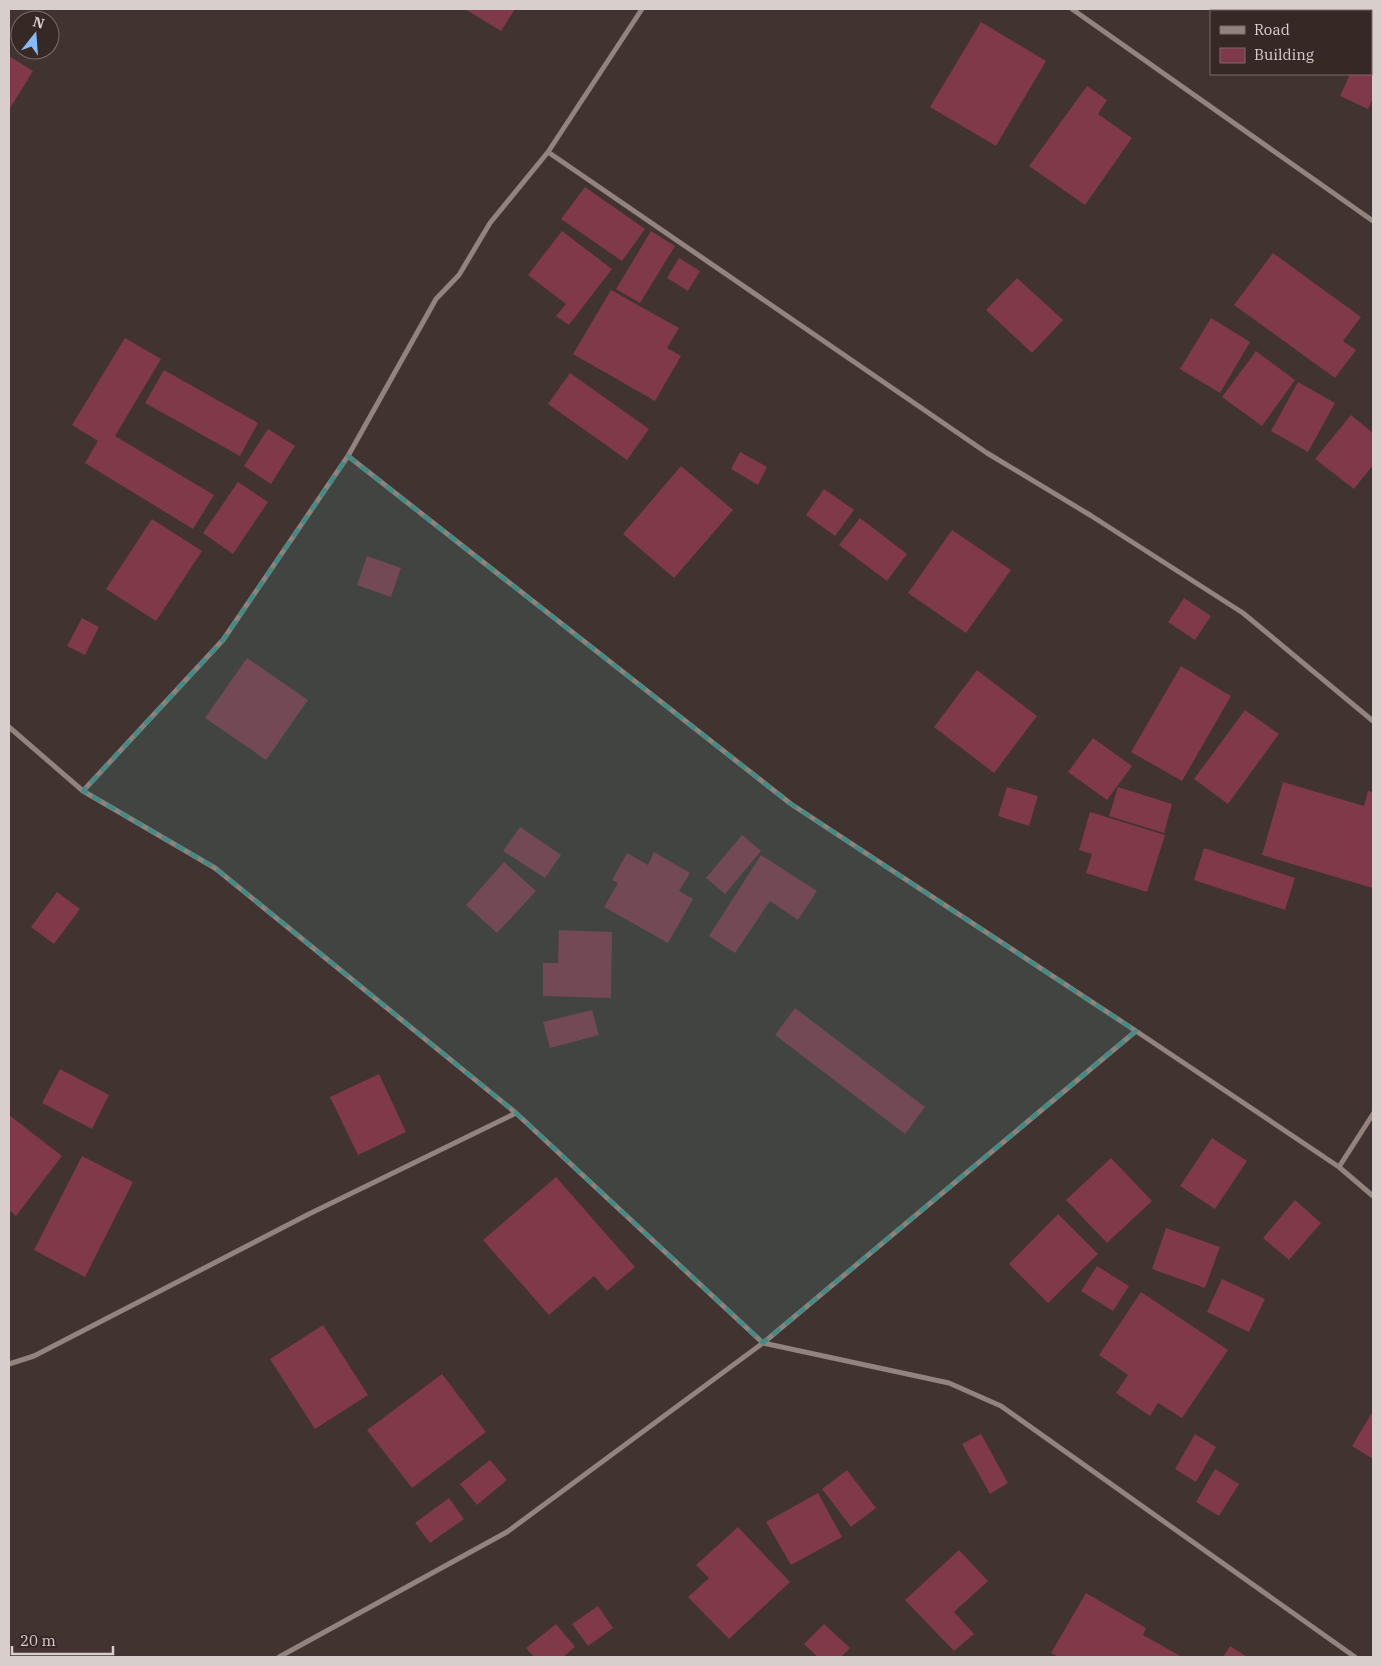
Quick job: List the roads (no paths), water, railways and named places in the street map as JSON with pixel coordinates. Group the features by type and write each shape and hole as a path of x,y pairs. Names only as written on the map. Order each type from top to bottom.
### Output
{"street":[{"path":"83,791 223,640 348,456 436,299 459,275 490,223 548,152 642,9"},
{"path":"1072,9 1373,221"},
{"path":"548,152 987,452 1090,515 1243,613 1373,721"},
{"path":"348,456 791,804 1339,1167 1373,1196"},
{"path":"9,727 83,791 215,868 516,1113 763,1343 949,1383 1001,1406 1355,1657"},
{"path":"279,1657 507,1532 763,1343 1136,1031"},
{"path":"9,1364 34,1356 309,1214 516,1113"},
{"path":"1339,1167 1373,1114"}]}
